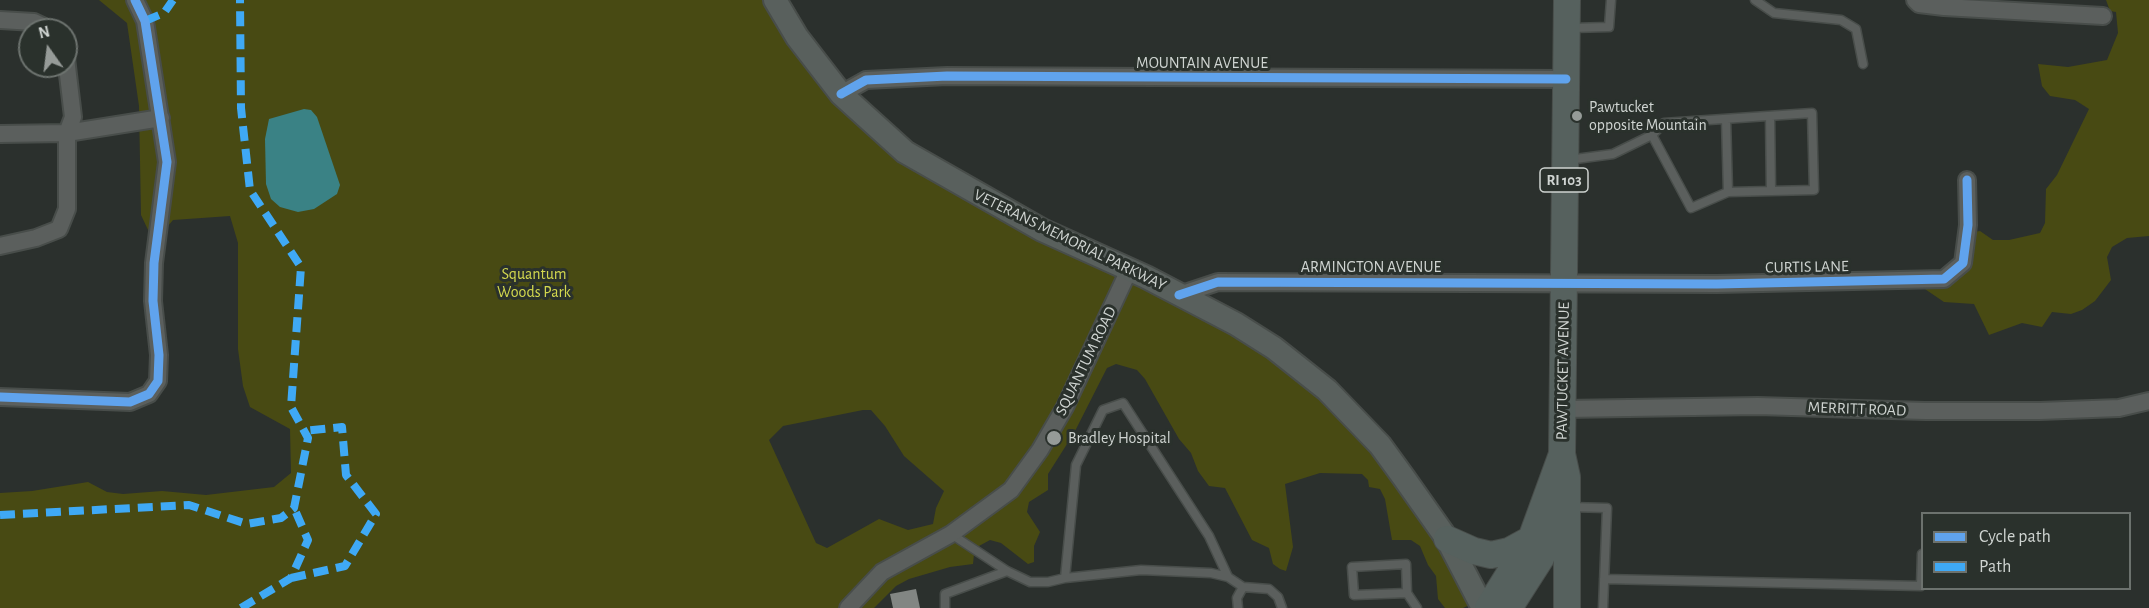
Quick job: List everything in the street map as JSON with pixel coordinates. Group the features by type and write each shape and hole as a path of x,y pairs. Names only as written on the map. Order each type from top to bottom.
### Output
{"main road":[{"name":"VETERANS MEMORIAL PARKWAY","path":"775,0 796,37 841,94 877,129 915,158 1042,230 1129,270 1236,324 1274,348 1327,390 1380,446 1447,539 1486,608"},
{"name":"PAWTUCKET AVENUE","path":"1567,0 1564,282 1564,465 1568,507 1567,608"},
{"name":"PAWTUCKET AVENUE","path":"1486,608 1531,539 1564,465"},
{"name":"PAWTUCKET AVENUE","path":"1509,608 1527,584 1551,536 1564,465"},
{"path":"1447,539 1474,551 1491,555 1509,551 1531,539"}],"street":[{"path":"0,397 130,402 149,394 158,381 159,355 153,301 154,263 167,162 145,21 135,0"},
{"path":"1915,0 1919,4 1944,7 2103,16"},
{"path":"0,20 18,21"},
{"name":"MOUNTAIN AVENUE","path":"841,94 866,80 947,76 1566,79"},
{"path":"0,246 36,238 59,228 67,209 67,133 73,117 68,78"},
{"path":"0,134 67,133 161,118"},
{"name":"CURTIS LANE","path":"1564,282 1717,284 1944,279 1963,263 1968,225 1967,180"},
{"name":"SQUANTUM ROAD","path":"848,608 882,572 951,534 1011,490 1040,450 1065,407 1129,270"},
{"name":"ARMINGTON AVENUE","path":"1179,295 1218,282 1564,282"},
{"name":"MERRITT ROAD","path":"1564,409 1758,406 1925,411 2040,411 2119,408 2149,401"}],"lane":[{"path":"1566,28 1609,27 1611,0"},
{"path":"1755,0 1774,13 1841,20 1856,29 1863,64"},
{"path":"1565,161 1613,154 1652,135 1664,123 1812,113 1814,190 1728,192 1691,208 1652,135"},
{"path":"1770,116 1772,191"},
{"path":"1726,119 1728,192"},
{"path":"1065,578 1076,465 1103,410 1123,403 1209,536 1228,577"},
{"path":"1568,507 1607,508 1603,608"},
{"path":"951,534 1007,571 1030,582 1048,582 1141,570 1211,573 1228,577 1243,587 1269,589 1278,597 1282,608"},
{"path":"1407,593 1354,595 1352,567 1406,564 1407,593 1417,608"},
{"path":"945,608 945,594 1007,571"},
{"path":"1604,579 1921,586"},
{"path":"1238,608 1237,598 1243,587"}],"green space":[{"name":"Squantum Woods Park","path":"99,0 775,0 881,133 1176,292 1351,413 1476,602 1463,608 1445,608 1438,599 1436,576 1428,565 1420,546 1411,540 1392,540 1385,499 1380,489 1369,487 1368,480 1362,474 1320,473 1285,484 1293,547 1286,571 1280,569 1273,564 1269,548 1252,540 1225,488 1209,486 1198,471 1191,453 1179,439 1145,379 1137,370 1116,364 1107,368 1074,433 1048,474 1048,490 1029,502 1027,512 1040,532 1034,546 1034,562 1028,564 1001,543 990,540 979,546 974,554 973,564 950,567 909,579 896,586 874,608 0,608 0,493 32,491 88,482 107,492 123,494 162,491 206,495 274,487 291,473 290,429 250,407 243,386 238,349 238,243 230,216 173,220 168,226 149,232 141,215 139,106 127,23","holes":["871,410 885,426 904,456 944,491 936,508 933,524 908,530 879,519 827,548 816,543 769,440 783,426"]},
{"path":"2106,0 2149,0 2149,236 2127,238 2112,247 2107,257 2111,280 2095,301 2082,310 2071,314 2052,312 2042,327 2022,323 1989,335 1974,304 1944,302 1919,285 1952,278 1968,233 1980,231 1993,240 2009,240 2040,233 2045,223 2046,189 2057,175 2089,109 2075,100 2050,96 2042,86 2038,64 2068,67 2107,60 2118,33 2116,12 2110,11"}],"water":[{"path":"304,109 311,110 317,117 340,185 337,194 314,209 298,212 280,207 271,199 266,184 265,139 269,119"}],"building":[{"path":"916,589 920,608 893,608 890,594"}],"marked path":[{"path":"145,21 164,13 173,0"},
{"path":"0,515 189,505 247,524 281,518 294,508 308,438 291,407 301,267 250,190 241,108 240,0"},
{"path":"291,578 345,566 376,514 346,475 342,427 304,431"},
{"path":"241,608 291,578 308,540 294,508"}],"cycle path":[{"path":"0,397 130,402 149,394 158,381 159,355 153,301 154,263 167,162 145,21 135,0"},
{"path":"841,94 866,80 947,76 1566,79"},
{"path":"1179,295 1218,282 1717,284 1944,279 1963,263 1968,225 1967,180"}],"place":[{"name":"Pawtucket opposite Mountain","path":"1577,116"},
{"name":"Bradley Hospital","path":"1054,438"}]}
